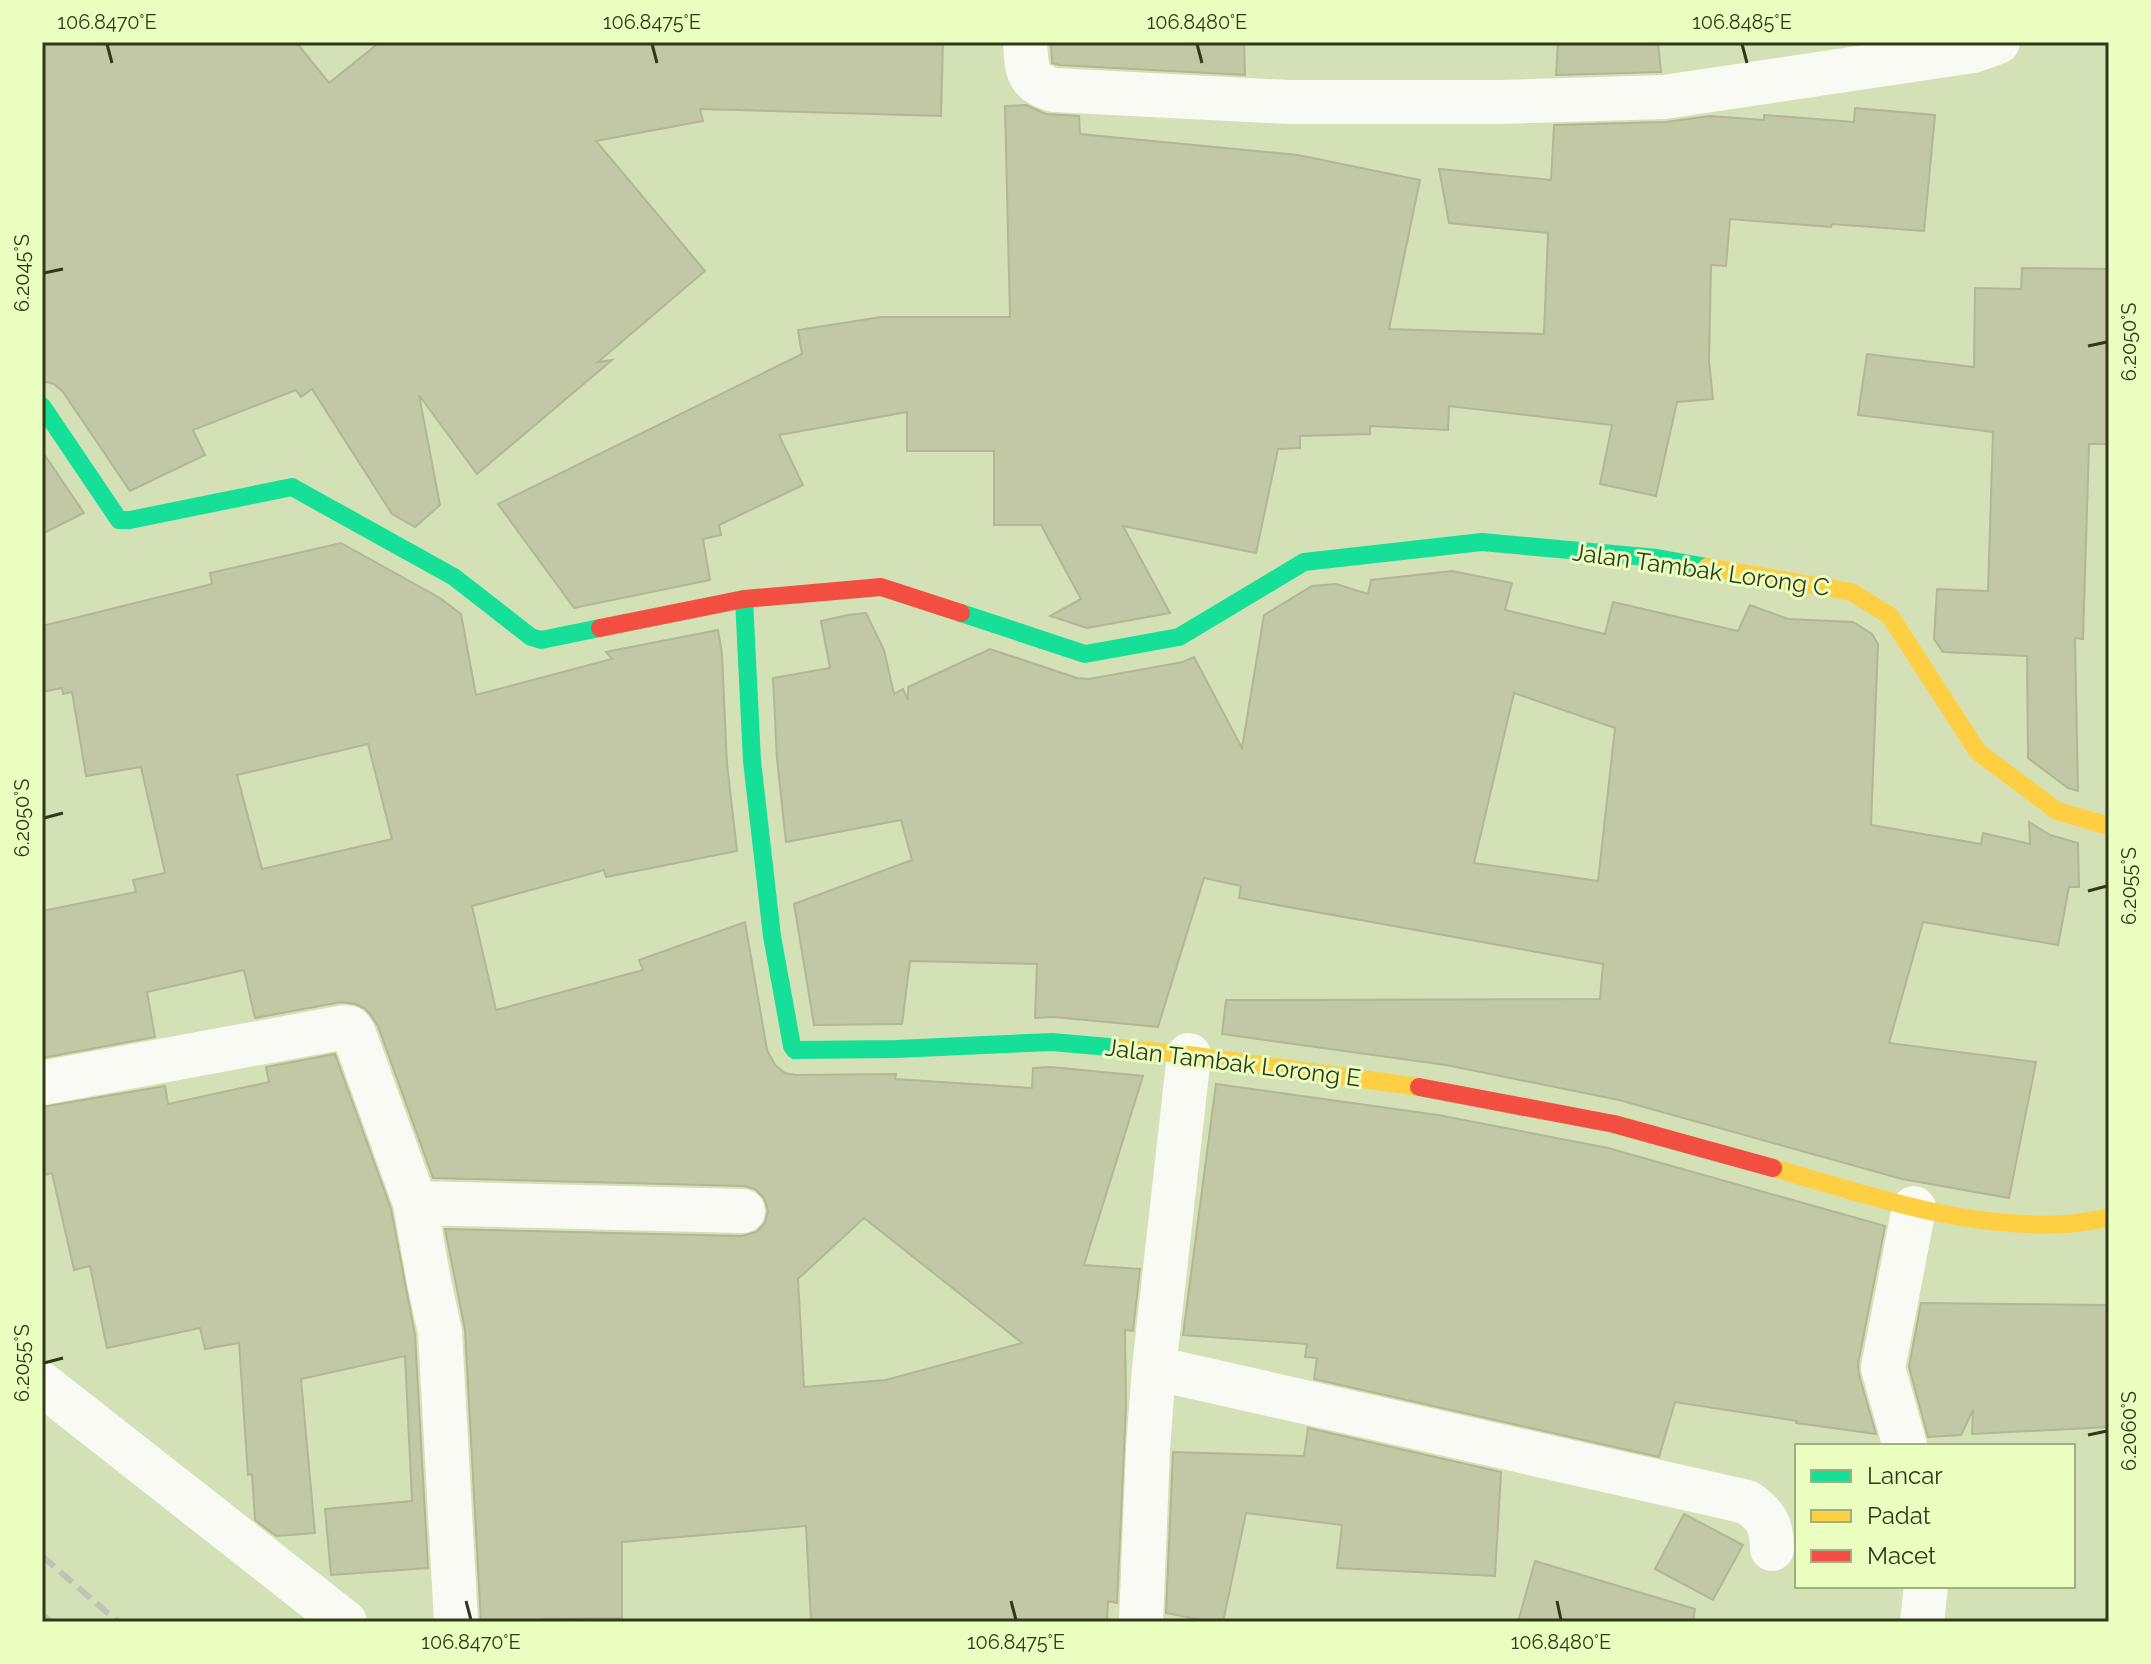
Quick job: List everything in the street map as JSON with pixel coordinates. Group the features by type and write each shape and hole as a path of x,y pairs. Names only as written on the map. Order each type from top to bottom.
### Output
{"street":[{"path":"1025,42 1030,76 1039,86 1054,90 1288,102 1503,102 1664,97 1973,51 1998,42"},
{"name":"Jalan Tambak Lorong C","path":"42,406 119,520 292,487 444,571 541,640 744,599 881,587 1085,654 1179,637 1304,562 1482,542 1657,558 1852,592 1890,616 1978,752 2057,811 2109,826"},
{"name":"Jalan Tambak Lorong E","path":"744,599 752,761 772,936 795,1050 1052,1042 1189,1055 1442,1090 1614,1124 1914,1208 2007,1223 2067,1224 2109,1218"},
{"path":"42,1083 350,1028 415,1203 440,1332 456,1622"},
{"path":"1141,1622 1154,1368 1189,1055"},
{"path":"415,1203 743,1211"},
{"path":"1904,1444 1883,1368 1914,1208"},
{"path":"1154,1368 1747,1502 1759,1510 1769,1523 1772,1549"},
{"path":"42,1384 345,1622"},
{"path":"1922,1622 1926,1588"}],"building":[{"path":"42,42 296,42 329,83 380,42 943,42 941,116 700,109 703,121 596,141 705,271 598,362 612,360 477,474 419,395 440,505 415,527 392,514 312,389 301,397 296,390 193,430 205,455 130,491 63,392 54,384 42,381"},
{"path":"1051,42 1244,42 1245,75 1059,65 1052,63"},
{"path":"1558,42 1658,42 1661,72 1556,75"},
{"path":"1026,105 1046,114 1079,116 1080,134 1298,155 1420,180 1389,329 1544,334 1548,233 1449,223 1439,169 1551,180 1554,125 1665,122 1710,116 1764,120 1764,115 1854,122 1855,108 1935,115 1924,231 1730,219 1726,266 1711,265 1709,361 1713,399 1677,402 1656,496 1600,484 1612,425 1449,406 1448,430 1370,426 1370,434 1300,436 1300,448 1278,449 1256,553 1123,526 1170,613 1087,628 1050,616 1081,599 1041,525 994,525 994,451 907,451 907,412 779,435 803,485 719,525 721,535 703,539 710,580 574,608 498,504 802,354 798,330 881,317 1010,317 1005,106"},
{"path":"2022,268 2109,269 2109,444 2089,444 2083,639 2075,638 2078,791 2068,788 2028,758 2027,656 1943,652 1934,639 1937,589 1988,591 1993,432 1858,415 1867,354 1974,367 1975,288 2021,289"},
{"path":"42,451 84,513 42,534"},
{"path":"341,543 440,598 461,614 476,695 612,659 606,652 718,630 727,764 737,851 606,877 604,870 472,906 496,1010 643,970 639,960 745,922 767,1050 775,1065 785,1073 896,1074 895,1079 1032,1088 1033,1068 1143,1076 1084,1265 1140,1269 1133,1331 1125,1330 1126,1405 1117,1603 1108,1601 1107,1622 811,1622 806,1526 622,1542 622,1618 481,1622 465,1330 445,1229 742,1236 756,1232 765,1223 768,1211 764,1198 755,1189 744,1186 433,1178 378,1026 370,1014 355,1004 341,1002 255,1018 244,970 147,992 155,1037 42,1058 42,911 136,892 133,880 165,873 141,767 86,776 72,692 63,694 62,688 42,692 42,626 212,584 210,573","holes":["368,744 392,839 262,869 237,775","864,1218 1022,1343 886,1380 804,1387 798,1279"]},
{"path":"1452,571 1512,583 1505,610 1605,634 1613,602 1738,631 1750,605 1788,619 1853,622 1872,634 1878,644 1871,825 1981,844 1983,833 2030,844 2029,822 2050,835 2078,843 2079,887 2069,887 2058,945 1923,922 1889,1043 2036,1062 2009,1198 1902,1179 1619,1100 1446,1065 1222,1034 1226,1000 1600,999 1603,964 1239,898 1241,886 1204,878 1158,1027 1035,1018 1037,964 910,961 902,1024 814,1025 794,904 912,860 901,820 786,842 777,759 773,678 830,668 821,621 866,613 884,650 894,694 903,689 908,700 908,687 990,649 1077,678 1089,679 1183,662 1194,657 1242,748 1264,615 1312,586 1336,584 1368,594 1371,580","holes":["1514,693 1615,728 1598,881 1474,863"]},
{"path":"335,1054 391,1209 415,1335 428,1568 331,1575 325,1509 412,1501 405,1356 301,1379 315,1533 276,1536 255,1520 252,1474 248,1475 239,1343 205,1349 200,1328 107,1348 90,1266 74,1270 52,1173 42,1176 42,1107 165,1086 168,1104 269,1082 266,1067"},
{"path":"1216,1084 1438,1115 1608,1148 1885,1226 1858,1364 1876,1434 1675,1402 1659,1457 1314,1379 1317,1358 1305,1357 1307,1344 1183,1335"},
{"path":"1921,1303 2109,1305 2109,1427 1972,1434 1973,1410 1961,1435 1928,1437 1909,1367"},
{"path":"1308,1428 1501,1472 1495,1576 1337,1568 1342,1525 1246,1513 1223,1622 1166,1613 1173,1452 1304,1456"},
{"path":"1684,1514 1743,1545 1713,1600 1655,1569"},
{"path":"1535,1561 1695,1609 1693,1622 1518,1622"}],"railway":[{"path":"42,1556 118,1622"},
{"path":"42,1614 51,1622"}],"traffic: fast":[{"path":"42,406 119,520 292,487 454,577 531,637 541,640 600,628"},
{"path":"961,613 1085,654 1179,637 1304,562 1482,542 1657,558 1707,567"},
{"path":"744,599 752,761 772,936 795,1050 1052,1042 1120,1048"}],"traffic: slow":[{"path":"1707,567 1852,592 1890,616 1978,752 2057,811 2109,826"},
{"path":"1120,1048 1419,1087"},
{"path":"1773,1168 1881,1199 1992,1222 2067,1224 2109,1218"}],"traffic: jam":[{"path":"600,628 744,599 881,587 961,613"},
{"path":"1419,1087 1614,1124 1773,1168"}]}
